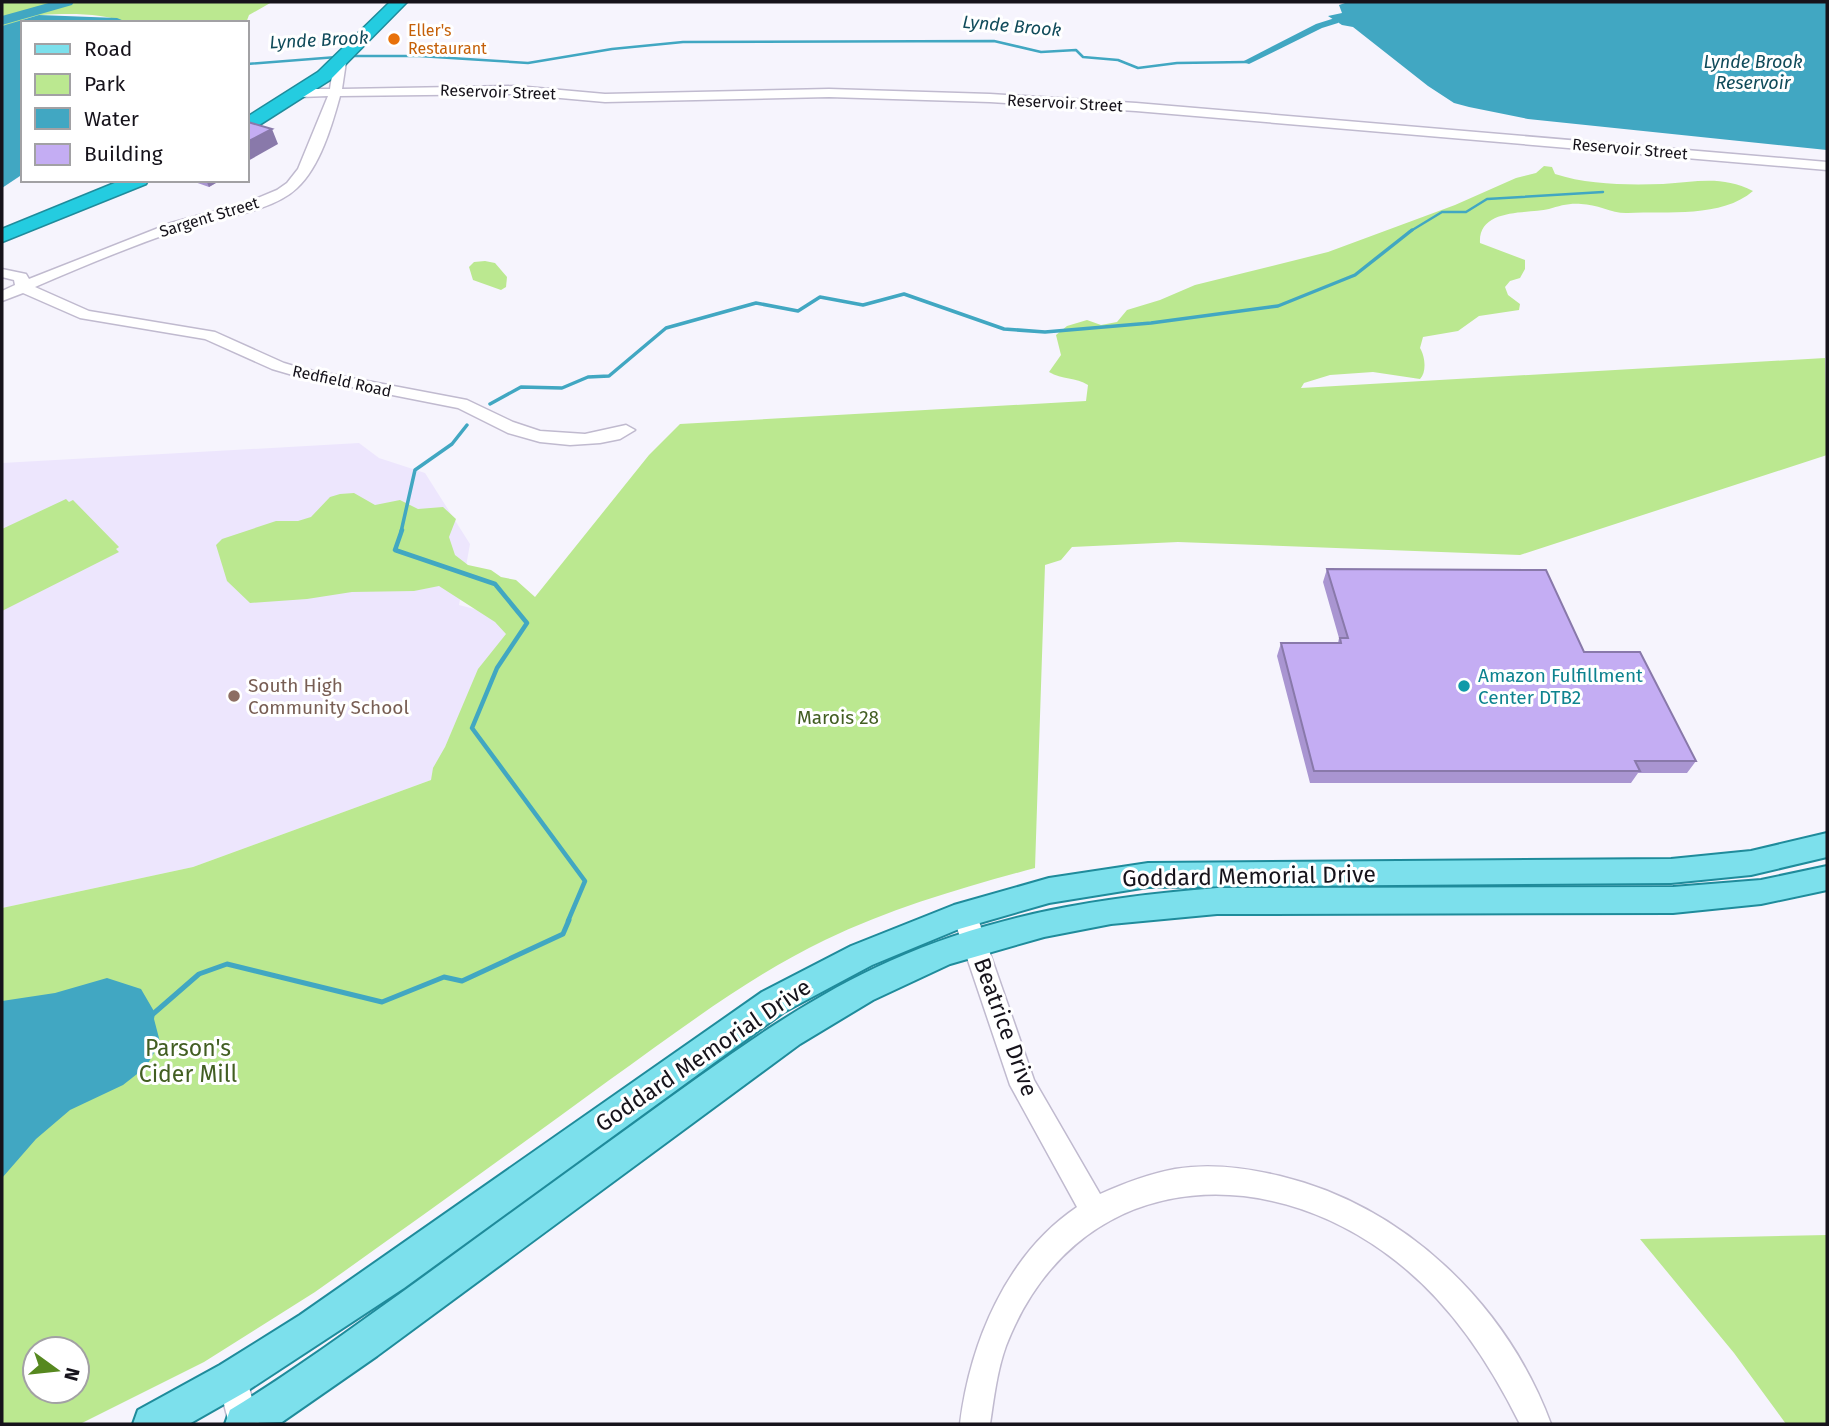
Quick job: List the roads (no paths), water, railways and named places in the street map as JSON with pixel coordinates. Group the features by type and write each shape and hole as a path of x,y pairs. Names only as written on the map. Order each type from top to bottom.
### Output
{"highway":[{"path":"248,124 300,93 344,58 399,2"},
{"path":"2,238 134,182"}],"main road":[{"name":"Goddard Memorial Drive","path":"244,1424 354,1351 763,1048 862,990 921,963 969,928 1045,890 1137,876 1212,873 1671,872 1751,863 1827,845"},
{"name":"Goddard Memorial Drive","path":"152,1424 233,1380 313,1330 773,1002 847,962 969,928 1058,919 1151,905 1217,901 1672,900 1760,892 1827,878"}],"street":[{"name":"Sargent Street","path":"2,297 174,227 282,193 302,174 336,92 344,58"},
{"name":"Reservoir Street","path":"300,93 531,90 605,98 829,93 1001,99 1146,108 1827,166"},
{"name":"Redfield Road","path":"2,273 20,277 23,287 85,315 209,335 278,366 302,373 471,406 508,426 533,435 587,439 626,430"},
{"name":"Beatrice Drive","path":"969,928 1023,1086 1094,1212"},
{"path":"975,1424 982,1379 993,1343 1009,1308 1032,1272 1062,1239 1094,1212 1129,1195 1156,1187 1218,1181 1267,1186 1309,1197 1341,1211 1404,1249 1447,1287 1467,1310 1503,1359 1536,1424"},
{"path":"233,1380 244,1424"}],"water":[{"name":"Lynde Brook Reservoir","path":"1348,2 1827,2 1827,150 1528,119 1454,103 1353,27 1342,25 1328,16 1342,13 1339,5"},
{"path":"39,15 117,18 124,21 21,21 21,175 2,188 2,26"},
{"path":"107,978 141,989 155,1013 160,1042 146,1067 123,1085 70,1110 36,1139 2,1178 2,1001 55,993"}],"waterway":[{"path":"2,21 67,2"},
{"name":"Lynde Brook","path":"1246,62 1319,26 1335,21"},
{"name":"Lynde Brook","path":"349,56 419,56 528,63 612,49 683,42 994,41 1041,52 1076,50 1083,57 1118,60 1138,68 1177,63 1246,62"},
{"name":"Lynde Brook","path":"248,64 337,57"},
{"path":"1411,231 1442,212 1466,212 1487,199 1603,192"},
{"path":"490,404 521,387 562,388 588,377 609,376 666,328 756,303 798,311 820,297 863,305 904,294 1004,329 1045,332 1151,323 1278,306 1355,275 1411,231"},
{"path":"401,532 415,470 452,444 467,425"},
{"path":"402,530 395,550 495,584 527,623 497,668 472,728 585,881 568,921"},
{"path":"153,1014 199,974 227,964 382,1002 444,977 462,981 563,934 569,920"}],"place":[{"name":"Eller's Restaurant","path":"394,39"},
{"name":"Amazon Fulfillment Center DTB2","path":"1464,686"},
{"name":"South High Community School","path":"234,696"}],"park label":[{"name":"Marois 28","path":"838,717"},
{"name":"Parson's Cider Mill","path":"188,1061"}]}
